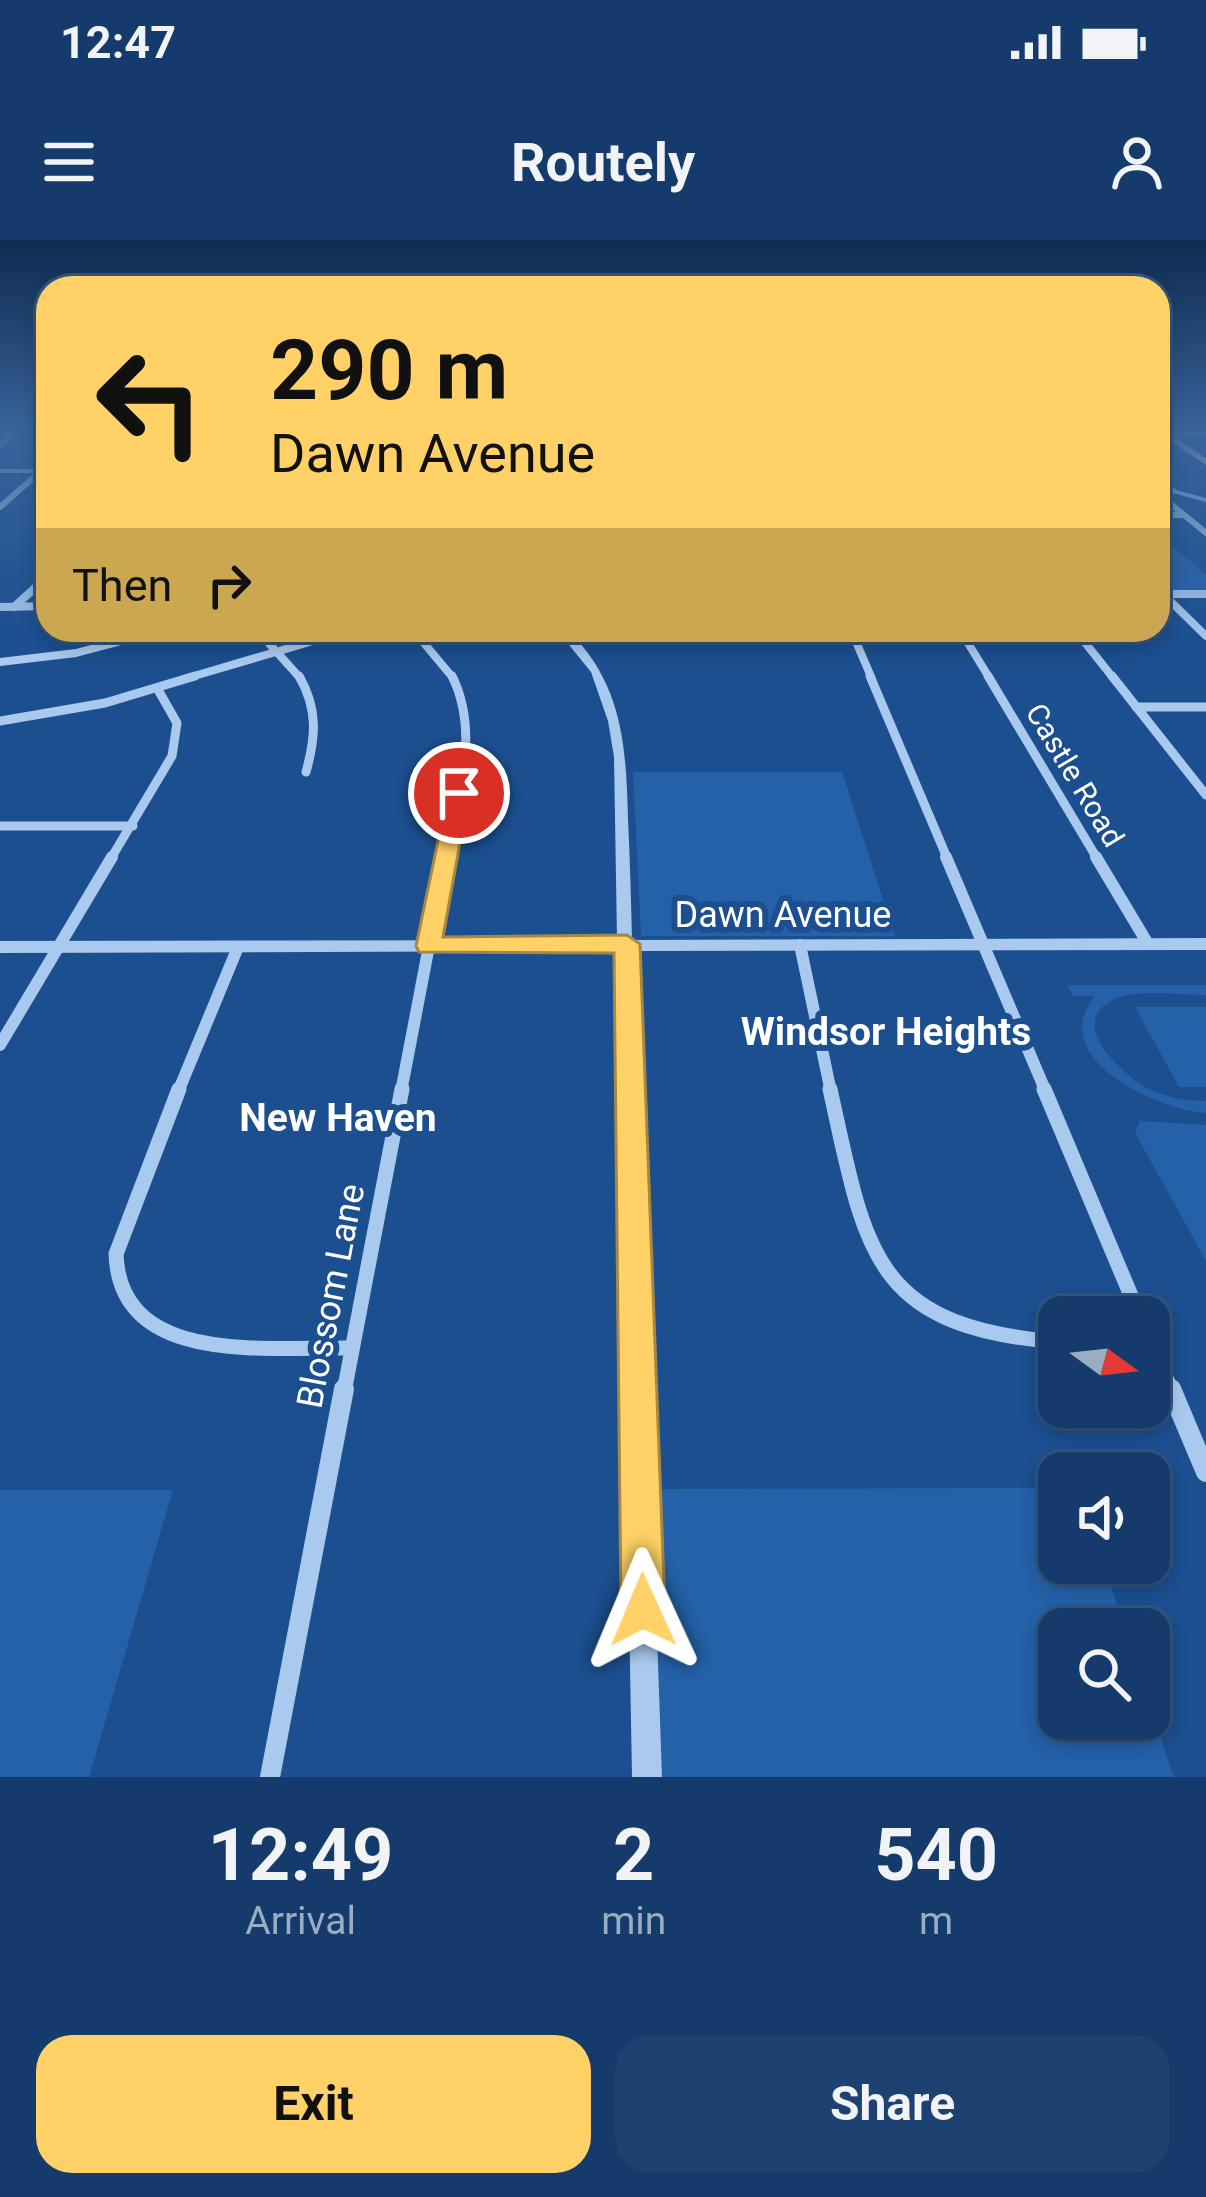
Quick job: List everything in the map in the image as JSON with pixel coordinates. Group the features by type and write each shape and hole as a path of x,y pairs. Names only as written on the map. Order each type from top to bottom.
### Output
{"street":[{"path":"1170,502 1206,533"},
{"path":"1170,515 1184,515"},
{"path":"14,608 36,587"},
{"path":"1170,594 1206,595"},
{"path":"1170,602 1206,636"},
{"path":"0,608 36,607"},
{"path":"0,662 76,653 118,642"},
{"path":"268,642 314,701 317,724 306,772"},
{"path":"0,721 105,703 311,642"},
{"name":"Blossom Lane","path":"270,1777 466,753 467,720 455,677 424,642"},
{"path":"573,642 591,663 613,711 620,757 647,1777"},
{"path":"856,642 1131,1296"},
{"name":"Castle Road","path":"967,642 1148,944"},
{"path":"1085,642 1206,795"},
{"path":"0,1045 133,826 176,744 174,713 157,688"},
{"path":"1136,707 1206,707"},
{"path":"0,826 133,826"},
{"name":"Dawn Avenue","path":"0,947 1206,944"},
{"path":"800,945 849,1179 879,1263 908,1297 951,1324 996,1337 1038,1340"},
{"path":"238,946 133,1201 116,1254 117,1280 134,1313 165,1334 221,1345 352,1348"},
{"path":"1170,1388 1206,1472"}],"shaded area":[{"path":"1170,544 1206,575 1206,594 1170,594"},
{"path":"633,772 842,772 895,936 641,936"},
{"path":"1067,985 1206,985 1206,995 1123,996 1100,1010 1095,1022 1104,1050 1128,1074 1165,1095 1206,1101 1206,1113 1161,1102 1113,1077 1084,1040 1083,1019 1095,996 1073,996"},
{"path":"1135,1007 1206,1007 1206,1087 1179,1087"},
{"path":"1140,1121 1206,1125 1206,1261 1135,1133"},
{"path":"1038,1488 1038,1584 1110,1584 1118,1608 1038,1608 1038,1740 1162,1740 1174,1777 646,1777 638,1489"},
{"path":"0,1490 173,1490 89,1777 0,1777"}],"district":[{"name":"Windsor Heights","path":"886,1032"},
{"name":"New Haven","path":"338,1118"}],"route":[{"path":"459,793 428,946 627,944 643,1610"}]}
